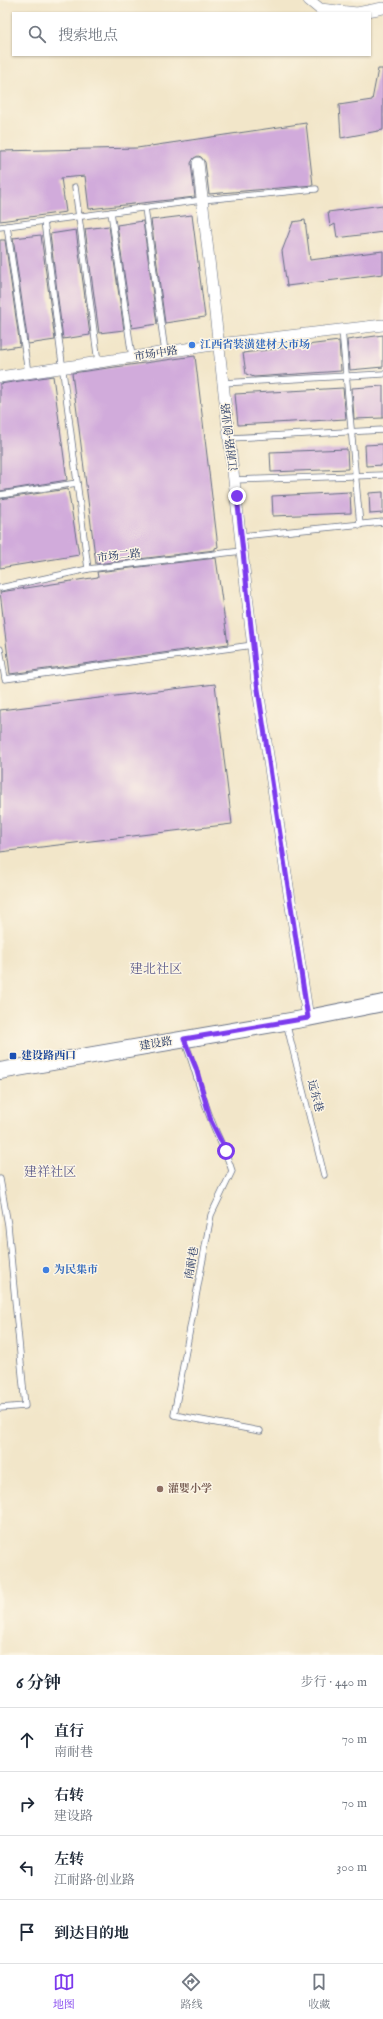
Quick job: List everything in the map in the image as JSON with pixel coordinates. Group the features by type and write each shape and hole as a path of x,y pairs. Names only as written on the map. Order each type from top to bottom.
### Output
{"main road":[{"name":"建设路","path":"0,1071 286,1022 383,1003"}],"street":[{"path":"309,0 320,8 349,12 383,8"},
{"name":"江耐路·创业路","path":"198,163 257,683 308,1018"},
{"name":"市场中路","path":"0,377 219,344 383,325"}],"lane":[{"path":"75,187 98,362"},
{"path":"0,227 202,200 316,189"},
{"path":"145,208 165,352"},
{"path":"112,212 132,357"},
{"path":"44,221 88,570"},
{"path":"7,226 28,373"},
{"path":"342,330 360,524"},
{"path":"223,383 383,374"},
{"path":"230,438 383,430"},
{"path":"235,480 383,475"},
{"path":"0,495 77,483"},
{"path":"241,536 383,522"},
{"name":"市场二路","path":"0,588 88,570 243,551"},
{"path":"0,649 5,679 253,645"},
{"name":"远东巷","path":"286,1022 324,1175"},
{"name":"南耐巷","path":"184,1039 196,1068 211,1121 226,1151 232,1171 211,1215 174,1415 260,1432"},
{"path":"0,1179 8,1225 25,1406 0,1408"}],"building":[{"path":"378,69 383,69 383,130 341,138 339,105 372,100"},
{"path":"306,123 313,185 209,194 205,162 198,156 194,158 191,163 195,197 89,209 85,176 61,178 66,212 0,221 0,151 137,148"},
{"path":"383,205 383,232 337,238 335,224 330,227 328,212"},
{"path":"192,215 205,317 165,323 151,220"},
{"path":"305,220 310,260 383,251 383,274 287,286 282,251 293,222"},
{"path":"143,221 157,324 132,328 117,225"},
{"path":"109,226 124,330 99,333 85,229"},
{"path":"76,230 90,335 63,339 50,234"},
{"path":"41,235 55,340 28,344 13,238"},
{"path":"0,240 5,240 20,346 0,349"},
{"path":"383,335 383,367 350,370 347,340"},
{"path":"339,341 341,371 254,377 246,374 243,353"},
{"path":"195,356 218,547 215,548 215,550 96,564 72,373"},
{"path":"53,376 67,480 0,491 0,384"},
{"path":"383,386 383,418 354,419 352,388"},
{"path":"343,388 346,419 238,425 235,394"},
{"path":"383,444 383,465 366,466 365,445"},
{"path":"347,449 348,469 271,472 270,452"},
{"path":"68,489 79,555 0,568 0,499"},
{"path":"350,492 351,513 273,516 272,496"},
{"path":"383,492 383,513 370,514 369,493"},
{"path":"216,558 228,644 10,674 0,592 98,577 97,572"},
{"path":"215,684 232,824 0,852 0,710"}],"place":[{"name":"江西省装潢建材大市场","path":"192,345"},
{"name":"建设路西口","path":"13,1056"},
{"name":"为民集市","path":"46,1270"},
{"name":"灌婴小学","path":"160,1489"}],"district":[{"name":"建北社区","path":"156,969"},
{"name":"建祥社区","path":"50,1172"}],"route":[{"path":"226,1151 211,1121 196,1068 184,1039 308,1018 257,683 237,496"}]}
